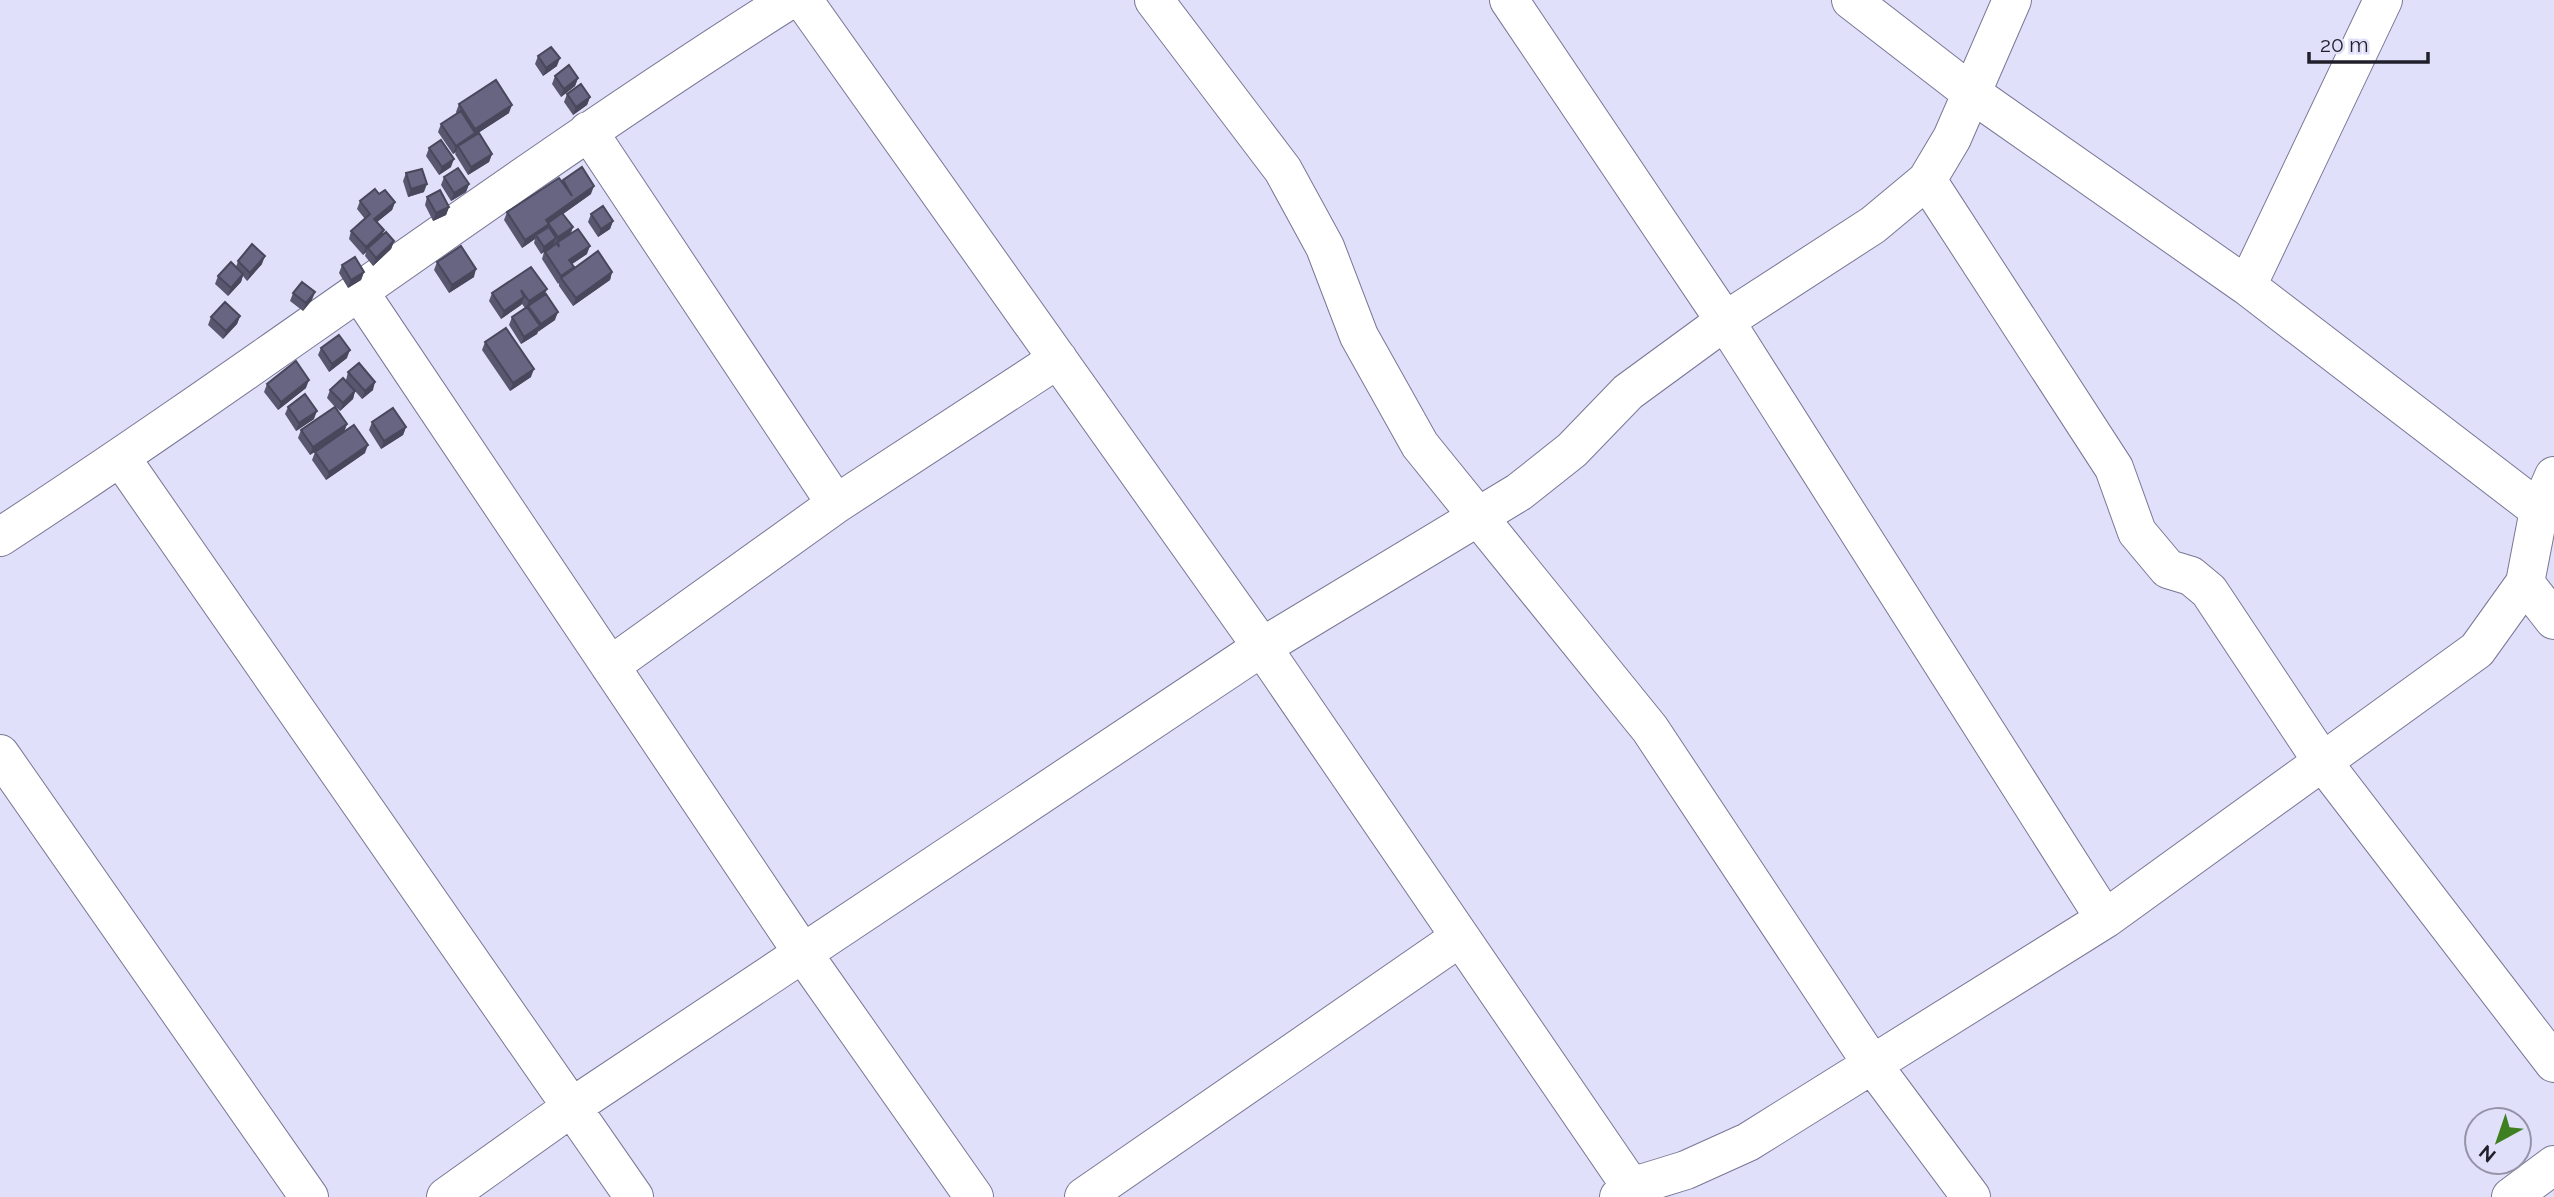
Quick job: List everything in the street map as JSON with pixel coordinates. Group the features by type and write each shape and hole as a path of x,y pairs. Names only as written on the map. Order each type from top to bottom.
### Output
{"street":[{"path":"0,537 121,458 360,293 588,131 789,0"},
{"path":"803,0 1262,647 1629,1194 1748,1142 2105,919 2477,650 2525,583 2539,510 2554,476"},
{"path":"1154,0 1283,170 1325,247 1359,336 1420,445 1650,729 1872,1064 1971,1197"},
{"path":"1509,0 1725,321 2105,919"},
{"path":"1851,0 1970,92 2247,286 2539,510"},
{"path":"446,1197 572,1107 804,955 1262,647 1519,492 1572,450 1628,392 1725,321 1873,225 1927,180 1952,138 2012,0"},
{"path":"2247,286 2383,0"},
{"path":"588,131 836,504"},
{"path":"1927,180 2114,468 2125,491 2128,515 2137,532 2168,569 2191,576 2209,591 2322,761 2554,1063"},
{"path":"360,293 804,955 974,1197"},
{"path":"610,666 836,504 1058,359"},
{"path":"121,458 634,1197"},
{"path":"2525,583 2554,620"},
{"path":"0,754 309,1197"},
{"path":"1084,1197 1459,938"},
{"path":"2511,1197 2554,1165"}],"building":[{"path":"551,47 560,58 546,68 538,56"},
{"path":"569,65 578,78 564,89 555,76"},
{"path":"496,80 512,105 475,129 459,104"},
{"path":"581,84 590,97 576,107 567,94"},
{"path":"461,111 475,133 456,146 441,124"},
{"path":"479,133 492,154 471,167 458,146"},
{"path":"441,140 454,159 442,167 429,148"},
{"path":"582,167 594,186 546,220 549,224 525,240 507,212 559,178 572,196 563,180"},
{"path":"458,168 469,184 454,193 444,177"},
{"path":"422,169 427,184 411,189 406,173"},
{"path":"375,189 379,194 385,190 395,202 374,219 384,230 366,247 351,231 370,214 360,201"},
{"path":"440,190 449,207 436,213 427,197"},
{"path":"603,206 613,221 601,229 591,214"},
{"path":"562,213 573,227 558,237 548,223"},
{"path":"549,227 556,238 544,247 536,235"},
{"path":"578,229 590,246 569,260 574,267 561,276 545,252 557,243 559,247 558,242"},
{"path":"386,232 394,241 376,258 368,248"},
{"path":"252,244 265,256 250,273 238,261"},
{"path":"461,246 476,269 452,285 437,262"},
{"path":"598,251 612,272 576,298 561,278"},
{"path":"355,257 364,272 351,280 342,265"},
{"path":"231,262 243,274 231,288 218,276"},
{"path":"531,267 547,289 529,301 521,290 524,297 504,311 492,293"},
{"path":"302,282 315,292 306,303 293,293"},
{"path":"546,294 558,312 541,324 528,306"},
{"path":"225,302 240,316 226,331 211,317"},
{"path":"527,307 540,326 524,337 512,317"},
{"path":"506,328 534,369 513,383 485,342"},
{"path":"339,335 350,350 332,364 321,348"},
{"path":"296,361 309,380 281,402 267,384"},
{"path":"359,363 375,382 365,391 348,372"},
{"path":"343,378 355,391 343,403 330,390"},
{"path":"305,394 317,411 299,423 288,407"},
{"path":"335,407 347,424 313,447 301,430"},
{"path":"393,408 406,427 384,441 372,422"},
{"path":"354,425 368,445 329,472 315,452"}]}
